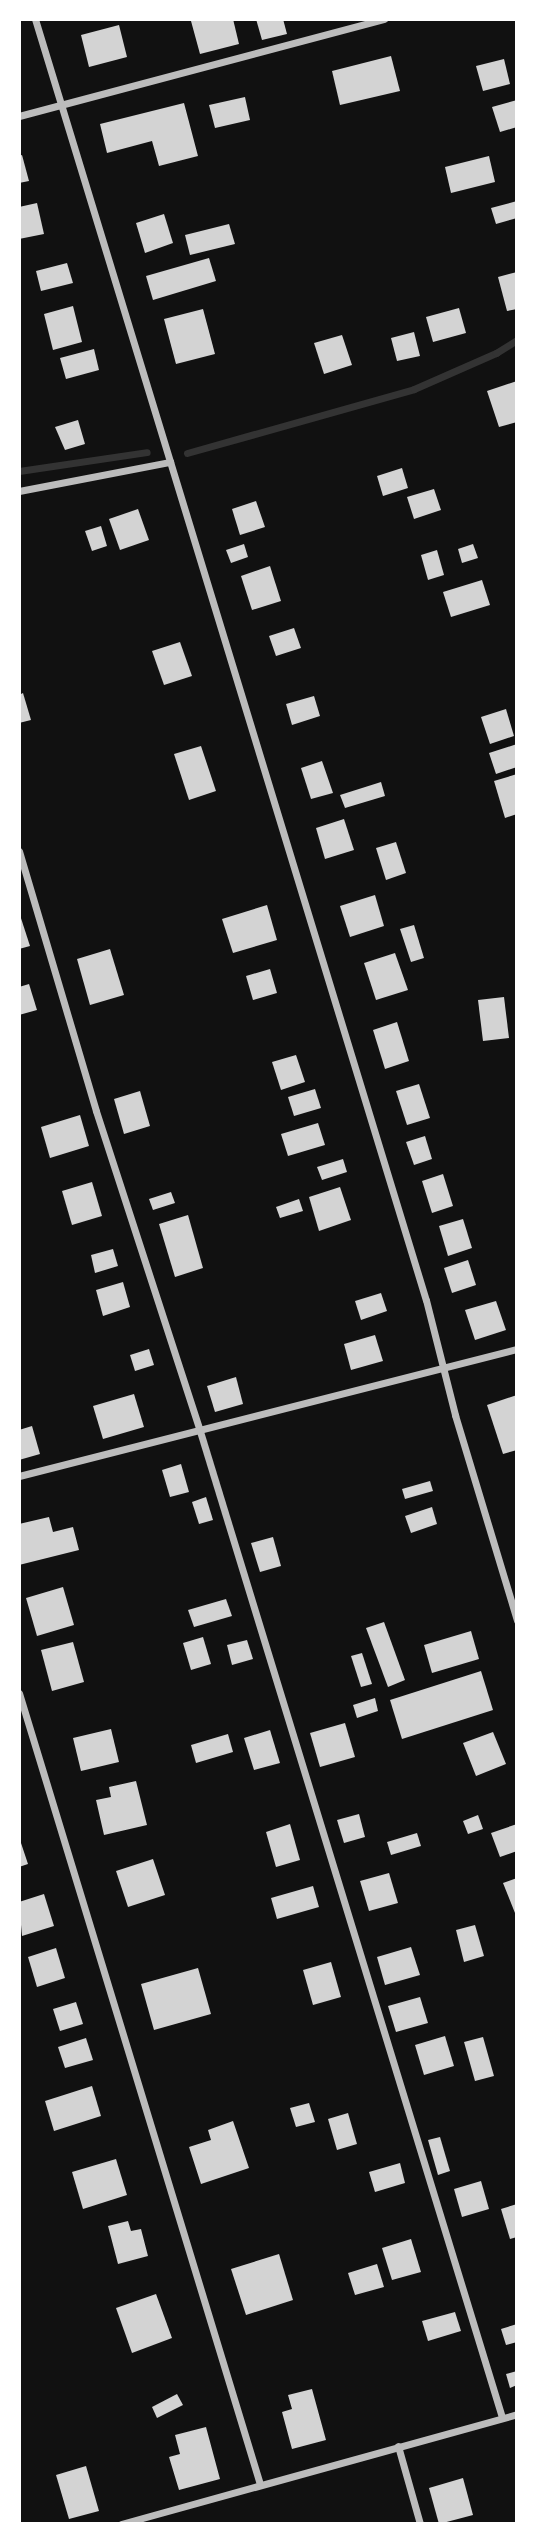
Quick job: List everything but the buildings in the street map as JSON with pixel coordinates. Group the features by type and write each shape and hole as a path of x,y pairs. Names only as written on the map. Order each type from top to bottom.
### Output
{"street":[{"path":"35,19 426,1300 517,1621"},
{"path":"19,116 384,19"},
{"path":"19,491 170,462"},
{"path":"19,851 96,1111 199,1428 502,2417"},
{"path":"19,1476 517,1349"},
{"path":"19,1693 260,2484"},
{"path":"121,2524 517,2414"},
{"path":"398,2446 420,2524"}],"waterway":[{"path":"187,453 414,389 496,353 517,340"},
{"path":"19,471 147,452"}]}
